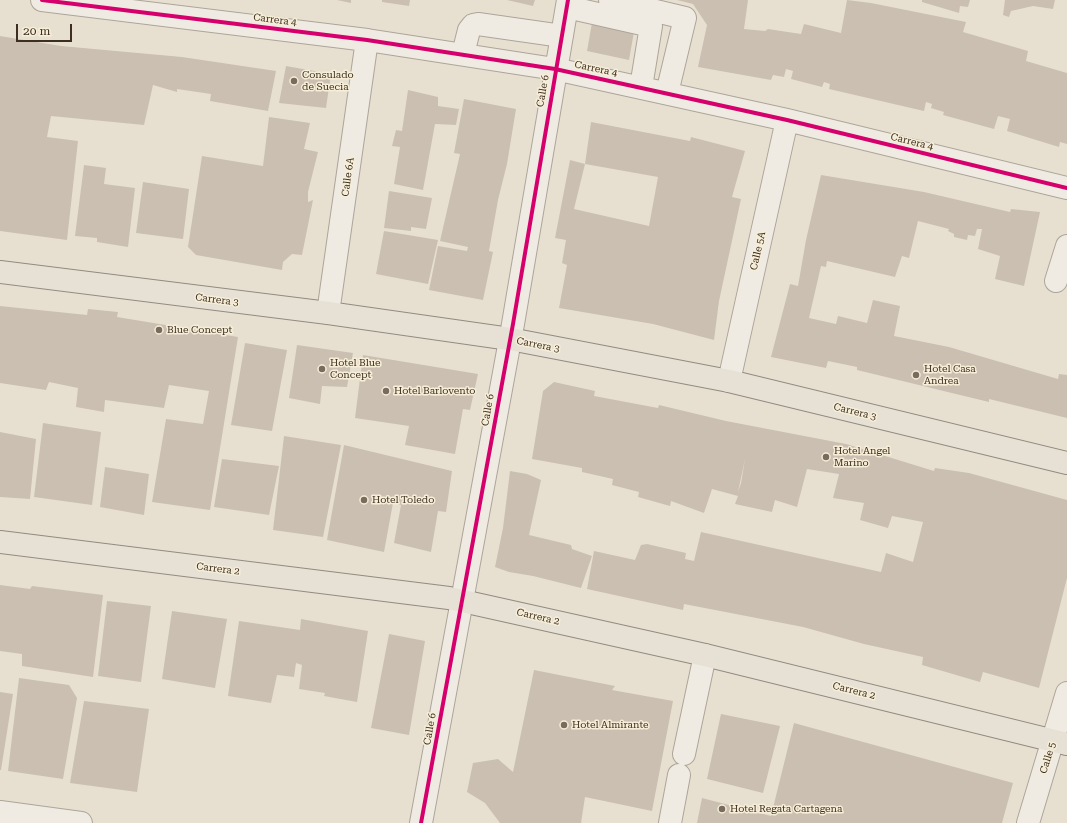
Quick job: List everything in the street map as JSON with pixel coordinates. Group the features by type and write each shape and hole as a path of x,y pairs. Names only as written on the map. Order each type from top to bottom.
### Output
{"main road":[{"name":"Carrera 3","path":"0,272 328,313 510,339 728,381 1067,463"},
{"name":"Carrera 2","path":"0,542 462,600 705,655 1060,742"}],"street":[{"name":"Carrera 4","path":"42,0 368,40 555,69 787,120 1067,188"},
{"path":"610,0 685,18 668,93"},
{"path":"568,4 651,26 641,87"},
{"name":"Calle 6","path":"421,823 510,339 555,69 568,4"},
{"path":"463,54 469,30 473,25 478,24 562,36"},
{"name":"Calle 6A","path":"328,313 368,40"},
{"name":"Calle 5A","path":"728,381 787,120"},
{"path":"1056,281 1067,246"},
{"path":"684,754 705,655"},
{"name":"Calle 5","path":"1028,823 1060,742 1067,693"},
{"path":"670,823 679,775"},
{"path":"0,812 82,823"}],"building":[{"path":"337,0 351,0 351,3"},
{"path":"382,0 410,0 409,6 382,2"},
{"path":"507,0 535,0 533,6"},
{"path":"677,0 748,0 744,29 765,31 768,29 801,34 804,24 841,33 847,0 871,3 966,22 963,32 1028,51 1026,61 1067,73 1067,144 1060,142 1059,147 1007,131 1010,119 998,116 994,129 943,115 944,112 931,108 932,104 926,102 924,111 829,89 830,84 824,82 822,87 791,79 793,71 786,69 784,77 773,75 771,80 698,67 707,25 693,4"},
{"path":"922,0 970,0 968,7 960,6 959,13 922,2"},
{"path":"1005,0 1055,0 1053,9 1033,6 1011,11 1009,17 1003,15"},
{"path":"593,17 635,26 629,60 587,51"},
{"path":"0,36 61,46 182,57 276,71 268,111 210,101 211,94 177,89 177,92 153,85 144,125 51,116 47,137 78,141 67,240 0,231"},
{"path":"286,66 331,74 326,108 279,103"},
{"path":"408,90 438,97 438,106 459,109 456,125 435,124 423,190 394,184 400,147 392,146 396,130 402,131"},
{"path":"464,99 516,109 507,164 498,200 489,251 493,252 483,300 429,290 438,246 467,251 468,247 440,241 460,154 454,153"},
{"path":"269,117 310,123 304,149 318,152 308,192 308,202 313,200 302,255 292,254 283,262 282,270 196,255 188,247 202,156 263,166"},
{"path":"591,122 690,141 691,137 745,151 732,197 741,199 719,301 714,340 653,324 559,308 567,265 562,263 566,240 555,238 570,160 585,164","holes":["585,164 658,177 649,226 574,209"]},
{"path":"84,165 106,168 104,184 135,188 128,247 97,242 97,238 75,236"},
{"path":"821,175 924,192 1010,212 1011,209 1040,212 1024,286 995,279 1000,256 978,249 982,229 977,229 975,236 968,235 967,240 954,237 954,234 948,231 949,229 918,221 909,258 902,256 895,277 827,261 826,267 821,266 809,318 836,324 838,316 867,323 873,300 900,306 894,336 949,347 1058,379 1059,374 1067,375 1067,418 989,399 989,402 857,370 857,367 828,361 826,368 771,357 790,284 798,286 806,240"},
{"path":"143,182 189,189 183,239 136,233"},
{"path":"389,191 432,198 426,229 411,227 411,231 384,228"},
{"path":"384,231 438,240 428,284 376,274"},
{"path":"0,306 87,315 88,309 118,312 117,317 238,337 210,510 152,502 166,419 203,424 209,391 169,385 164,408 105,400 104,412 76,407 78,388 49,382 46,390 0,383"},
{"path":"245,343 287,350 272,431 231,425"},
{"name":"Hotel Blue Concept","path":"297,345 353,353 347,387 322,386 320,404 289,398"},
{"path":"363,355 478,374 470,410 463,409 455,454 405,445 409,426 355,418"},
{"path":"554,382 595,391 594,396 658,408 659,405 726,421 846,444 934,471 935,468 969,473 1067,500 1067,578 1039,688 983,672 980,682 922,665 923,657 864,644 803,627 684,604 683,610 587,589 594,551 635,560 641,545 647,544 686,553 685,559 694,561 701,532 881,572 886,553 913,562 923,522 892,516 888,528 860,520 864,503 833,498 839,474 807,469 797,507 775,500 772,512 735,504 738,496 712,489 704,513 671,501 670,506 638,497 639,492 612,485 613,479 582,472 582,468 532,459 543,391","holes":["745,459 741,483 738,492"]},
{"path":"43,423 101,432 92,505 34,497"},
{"path":"0,432 36,439 30,499 0,497"},
{"path":"284,436 341,445 323,537 273,530"},
{"path":"344,445 452,471 446,512 438,511 431,552 394,543 401,505 393,503 384,552 327,540"},
{"path":"222,459 279,466 269,515 214,507"},
{"path":"105,467 149,474 144,515 100,507"},
{"path":"510,471 527,474 541,480 529,535 571,545 572,549 592,556 581,588 533,576 509,572 495,567 503,528"},
{"path":"0,585 30,589 32,586 103,595 93,677 22,666 22,654 0,651"},
{"path":"107,601 151,606 141,682 98,676"},
{"path":"172,611 227,619 215,688 162,679"},
{"path":"301,619 368,631 357,702 324,696 325,693 299,689 302,665 296,663 294,677 277,675 271,703 228,696 239,621 300,630"},
{"path":"389,634 425,641 409,735 371,728"},
{"name":"Hotel Almirante","path":"534,670 615,686 612,690 673,701 652,811 585,797 581,823 500,823 485,803 467,792 473,763 498,759 513,772"},
{"path":"19,678 69,685 77,698 63,779 8,771"},
{"path":"0,692 13,694 1,770 0,770"},
{"path":"84,701 149,709 137,792 70,783"},
{"path":"721,714 780,726 763,793 707,779"},
{"path":"794,723 1013,783 1002,823 697,823 702,798 771,816"}],"cycle path":[{"path":"42,0 367,40 555,69 787,120 1067,188"},
{"path":"421,823 513,324 568,0"}],"place":[{"name":"Consulado de Suecia","path":"294,81"},
{"name":"Blue Concept","path":"159,330"},
{"name":"Hotel Blue Concept","path":"322,369"},
{"name":"Hotel Casa Andrea","path":"916,375"},
{"name":"Hotel Barlovento","path":"386,391"},
{"name":"Hotel Angel Marino","path":"826,457"},
{"name":"Hotel Toledo","path":"364,500"},
{"name":"Hotel Almirante","path":"564,725"},
{"name":"Hotel Regata Cartagena","path":"722,809"}]}
